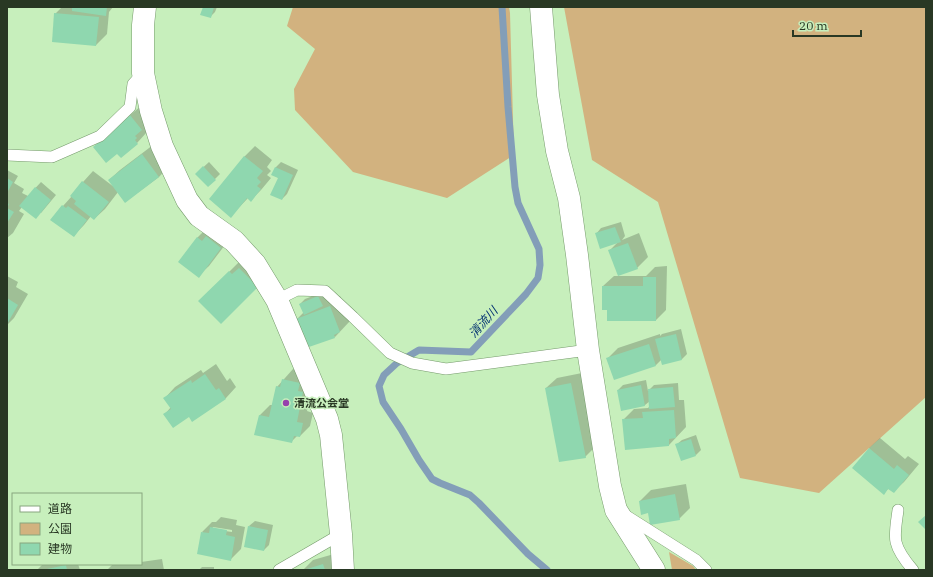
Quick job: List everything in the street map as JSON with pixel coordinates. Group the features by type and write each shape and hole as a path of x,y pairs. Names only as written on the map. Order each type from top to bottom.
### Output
{"street":[{"path":"145,7 143,25 143,73 151,111 162,146 187,200 199,216 234,241 255,264 277,300 327,419 331,436 341,534 343,570"},
{"path":"541,7 548,95 557,151 568,198 577,255 588,350 610,486 616,510 654,570"}],"lane":[{"path":"7,154 52,157 100,136 130,107 133,84 143,73"},
{"path":"277,300 297,290 325,291 390,353 412,363 446,369 588,350"},
{"path":"616,510 696,560 706,570"},
{"path":"898,510 896,542 904,560 913,570"},
{"path":"279,570 341,534"}],"green space":[{"path":"293,7 509,7 514,155 447,198 353,172 295,110 294,89 315,49 287,26"},
{"path":"564,7 926,7 926,397 819,493 740,478 658,202 592,160"},
{"path":"669,552 693,566 696,570 672,570"}],"building":[{"path":"72,7 107,7 106,16 72,11"},
{"path":"203,7 214,7 211,18 200,15"},
{"path":"54,13 99,17 96,46 52,42"},
{"path":"130,115 142,130 135,136 137,138 135,140 138,144 121,158 117,154 106,163 93,147"},
{"path":"142,154 159,177 125,203 108,180"},
{"path":"244,156 263,171 257,178 261,182 257,186 261,189 251,202 247,198 231,218 209,199"},
{"path":"203,166 216,180 208,187 195,174"},
{"path":"275,167 293,175 282,200 270,195 278,178 271,175"},
{"path":"7,178 13,182 7,193"},
{"path":"82,181 109,202 94,220 74,204 76,201 70,196"},
{"path":"35,187 51,200 36,219 19,206"},
{"path":"62,205 66,208 68,206 87,220 74,237 50,220"},
{"path":"7,208 14,212 7,223"},
{"path":"615,227 621,242 600,249 595,233"},
{"path":"206,236 221,248 199,278 178,262 197,237 202,241"},
{"path":"628,243 638,269 618,276 608,250"},
{"path":"239,268 258,287 221,324 198,301 229,271 232,274"},
{"path":"643,277 656,277 656,321 607,321 607,310 602,310 602,286 643,286"},
{"path":"318,296 323,306 304,315 299,304"},
{"path":"7,298 18,305 7,324"},
{"path":"330,306 340,332 334,335 335,338 306,348 296,319"},
{"path":"676,334 682,360 662,365 655,339"},
{"path":"649,344 656,366 614,380 606,358"},
{"path":"205,374 216,390 219,388 226,399 192,422 189,417 173,428 163,414 171,409 163,398 191,380 192,383"},
{"name":"清流公会堂","path":"282,379 300,383 298,391 303,392 297,422 303,423 300,437 294,436 292,443 254,435 259,415 269,417 276,386 280,387"},
{"path":"571,383 586,458 559,462 545,388"},
{"path":"641,385 645,406 621,411 617,390"},
{"path":"673,387 675,407 649,409 648,389"},
{"path":"674,410 676,438 669,439 669,446 625,450 622,419 643,418 642,412"},
{"path":"691,439 696,456 681,461 675,444"},
{"path":"869,448 894,469 897,465 909,475 894,493 888,489 884,495 852,468"},
{"path":"675,494 680,520 650,525 648,513 641,515 639,501"},
{"path":"926,515 926,530 918,522"},
{"path":"248,526 268,530 264,551 244,547"},
{"path":"210,527 227,530 226,535 235,537 231,561 197,554 201,532 209,533"},
{"path":"323,564 325,570 304,570"},
{"path":"66,565 67,570 47,569"}],"waterway":[{"name":"清流川","path":"502,7 508,107 515,187 518,203 539,249 540,265 538,278 526,294 471,352 419,350 397,363 384,375 379,386 383,402 432,479 470,495 528,554 547,570"}],"place":[{"name":"清流公会堂","path":"286,403"}]}
